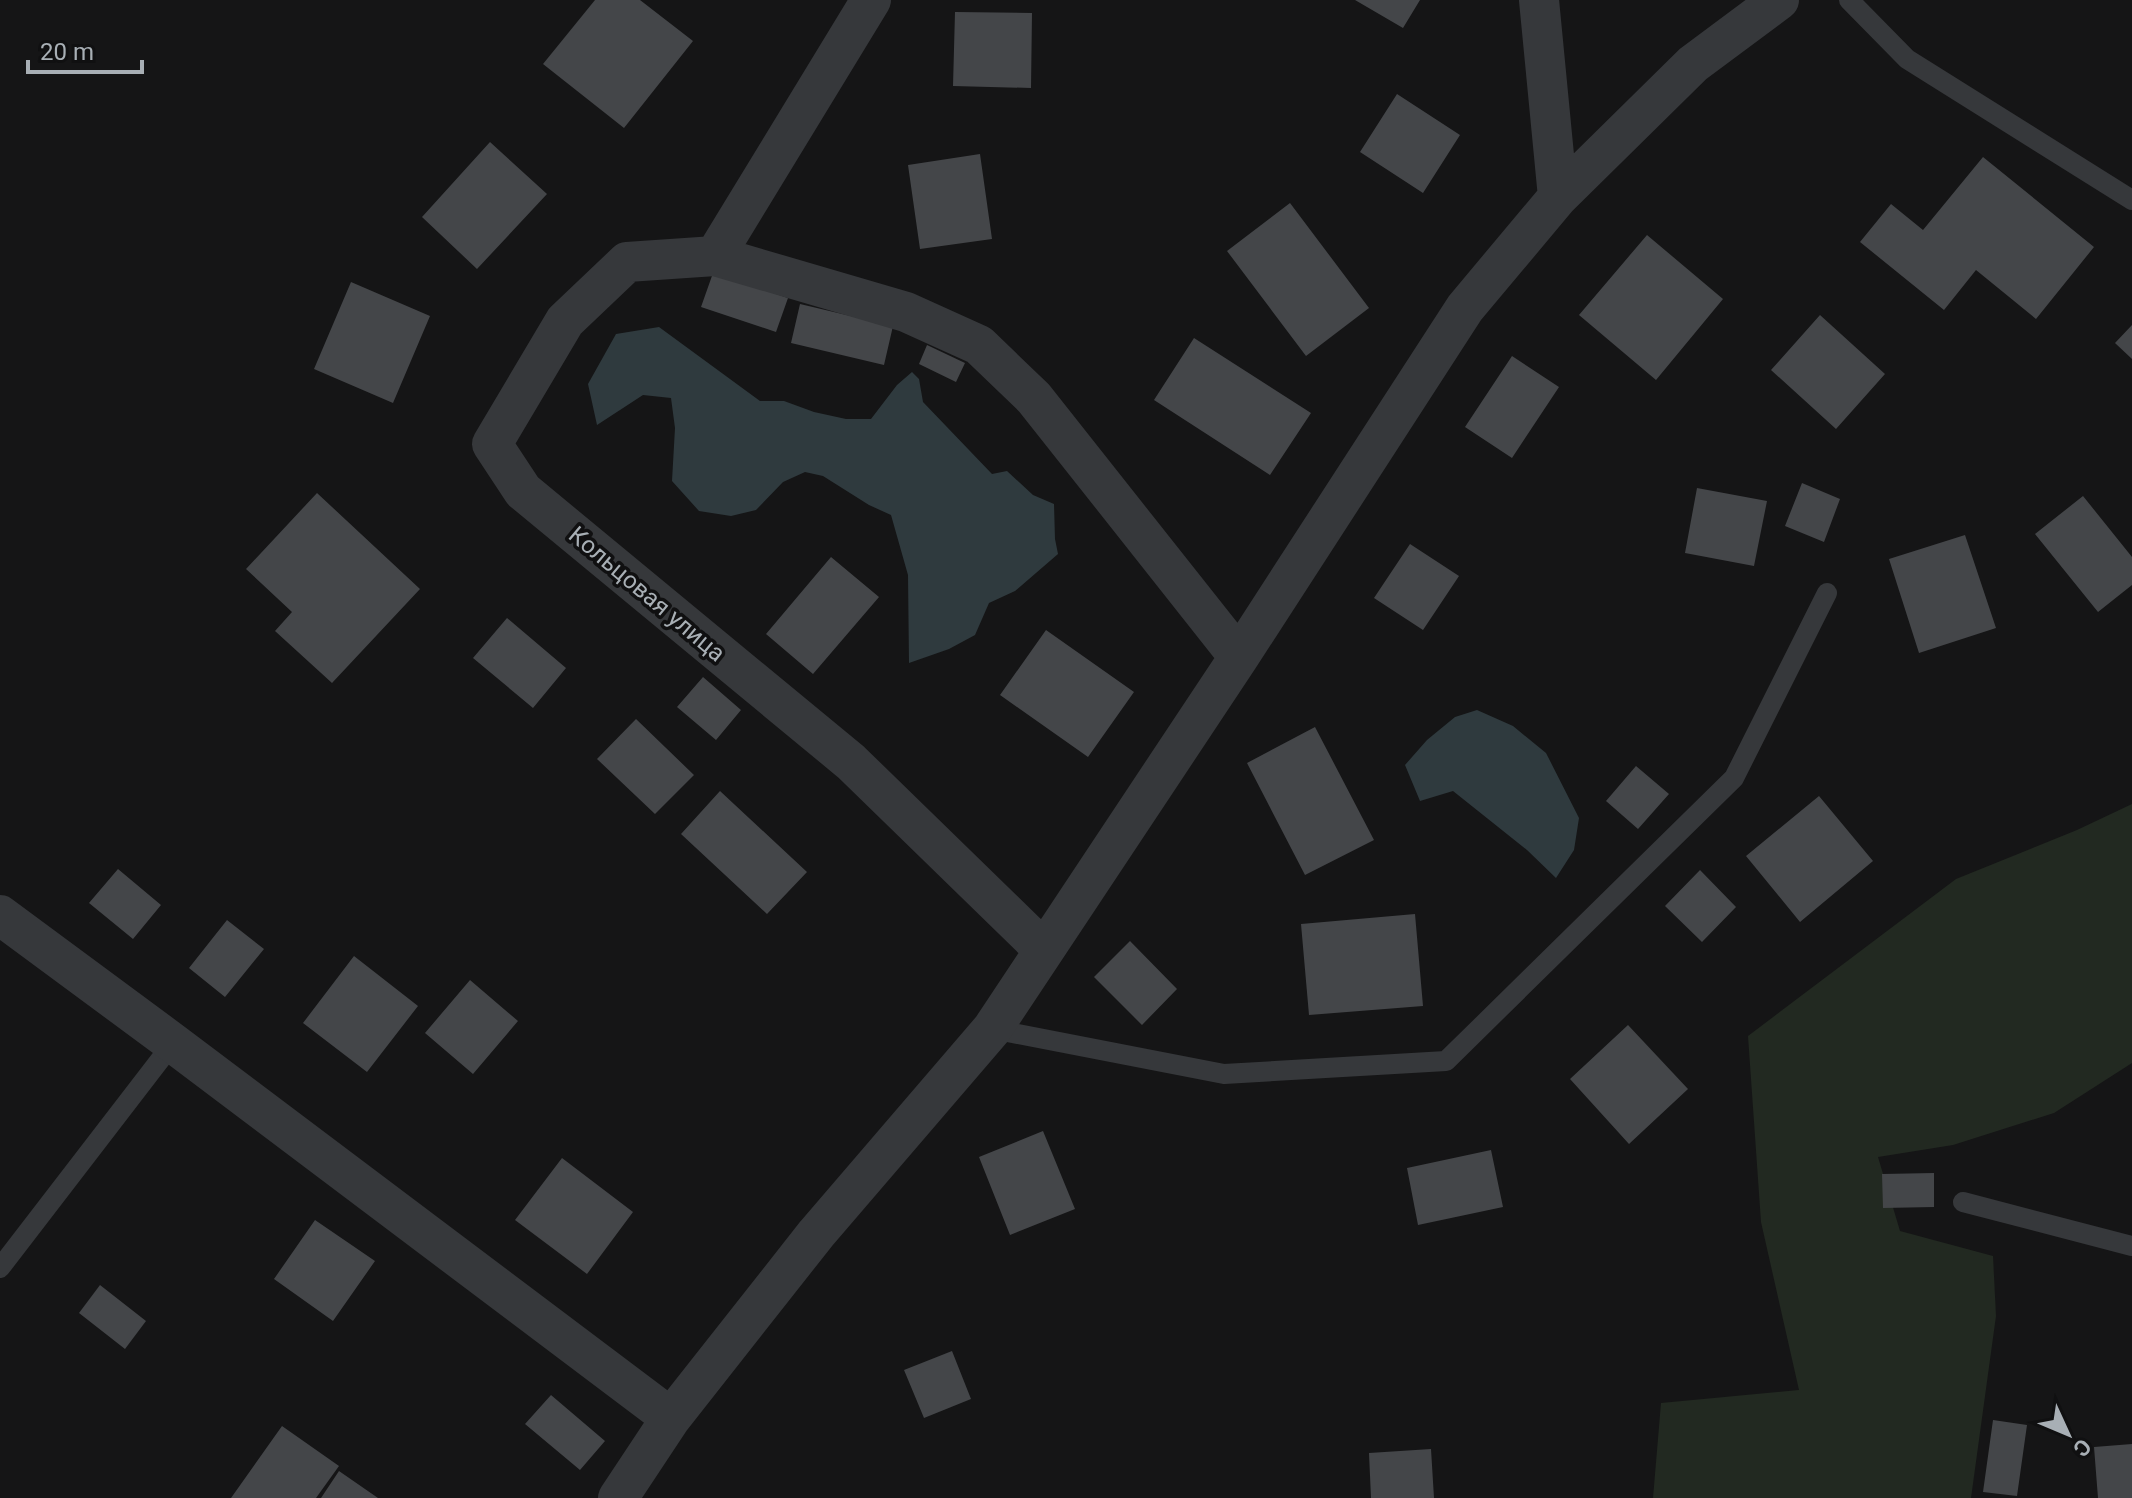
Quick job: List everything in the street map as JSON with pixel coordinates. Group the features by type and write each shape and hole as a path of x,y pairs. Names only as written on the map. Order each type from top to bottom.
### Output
{"street":[{"path":"715,256 871,0"},
{"path":"1539,0 1558,197"},
{"path":"618,1498 671,1418 816,1234 992,1029 1239,657 1465,308 1558,197 1693,64 1779,0"},
{"name":"Кольцовая улица","path":"1044,950 851,762 523,491 492,444 565,321 627,262 715,256 906,312 979,345 1034,398 1239,657"},
{"path":"0,915 671,1418"}],"lane":[{"path":"1849,0 1907,59 2132,200"},
{"path":"992,1029 1224,1074 1446,1061 1734,778 1827,593"},
{"path":"0,1268 173,1043"},
{"path":"1963,1202 2132,1246"}],"shaded area":[{"path":"659,327 760,401 784,401 846,419 871,419 897,385 912,372 919,379 923,402 992,474 1007,471 1033,495 1054,504 1058,554 1015,591 989,603 975,635 949,649 909,663 908,575 891,515 823,476 805,472 783,482 756,510 731,516 699,511 672,481 675,428 671,398 643,395 597,425 588,384 616,334"},
{"path":"1477,710 1513,726 1546,753 1579,818 1574,850 1556,878 1527,850 1453,791 1420,801 1405,765 1427,740 1455,717"},
{"path":"2132,804 2132,1063 2054,1113 1953,1145 1878,1157 1900,1231 1993,1256 1996,1316 1971,1498 1653,1498 1661,1403 1799,1390 1761,1222 1748,1036 1956,879"}],"building":[{"path":"595,0 640,0 693,41 624,128 543,64"},
{"path":"1355,0 1420,0 1403,28"},
{"path":"955,12 1032,13 1031,88 953,86"},
{"path":"1397,94 1460,135 1423,193 1360,152"},
{"path":"490,142 547,194 477,269 422,217"},
{"path":"980,154 992,239 920,249 908,165"},
{"path":"1983,157 2094,247 2036,319 1976,270 1944,310 1860,242 1891,204 1923,230"},
{"path":"1290,203 1369,308 1306,356 1227,251"},
{"path":"1647,235 1723,299 1656,380 1579,315"},
{"path":"713,273 788,298 776,332 701,307"},
{"path":"351,282 430,316 393,403 314,369"},
{"path":"800,304 893,326 884,365 791,343"},
{"path":"1820,315 1885,374 1836,429 1771,370"},
{"path":"2132,325 2132,359 2115,343"},
{"path":"1194,338 1311,413 1270,475 1154,400"},
{"path":"927,345 965,363 956,382 919,364"},
{"path":"1512,356 1559,387 1512,458 1465,427"},
{"path":"1802,483 1840,499 1824,542 1785,526"},
{"path":"1697,488 1767,501 1754,566 1685,553"},
{"path":"317,493 420,589 332,683 275,631 292,612 246,569"},
{"path":"2083,496 2132,557 2132,585 2098,612 2035,534"},
{"path":"1965,535 1996,628 1919,653 1889,559"},
{"path":"1410,544 1459,576 1423,630 1374,598"},
{"path":"831,557 879,597 813,674 766,634"},
{"path":"507,618 566,668 533,708 473,658"},
{"path":"1046,630 1134,692 1088,757 1000,695"},
{"path":"703,677 741,710 716,740 677,707"},
{"path":"636,719 694,775 655,814 597,759"},
{"path":"1315,727 1374,840 1305,875 1247,763"},
{"path":"1636,766 1669,794 1638,829 1606,801"},
{"path":"720,791 807,872 767,914 681,834"},
{"path":"1819,796 1873,861 1800,922 1746,856"},
{"path":"118,869 161,905 133,939 89,903"},
{"path":"1700,870 1736,907 1702,942 1665,906"},
{"path":"1415,914 1423,1006 1309,1015 1301,924"},
{"path":"227,920 264,949 225,997 189,968"},
{"path":"1130,941 1177,989 1142,1025 1094,977"},
{"path":"354,956 418,1006 367,1072 303,1023"},
{"path":"470,980 518,1021 473,1074 425,1033"},
{"path":"1628,1025 1688,1089 1629,1144 1570,1079"},
{"path":"1043,1131 1075,1209 1010,1235 979,1157"},
{"path":"1491,1150 1503,1207 1418,1225 1407,1168"},
{"path":"562,1158 633,1212 587,1274 515,1220"},
{"path":"1934,1173 1934,1207 1883,1208 1882,1174"},
{"path":"315,1220 375,1261 333,1321 274,1279"},
{"path":"100,1285 146,1321 125,1349 79,1313"},
{"path":"952,1351 971,1399 924,1418 904,1370"},
{"path":"551,1395 605,1441 580,1470 525,1424"},
{"path":"1993,1420 2027,1425 2017,1496 1983,1492"},
{"path":"282,1426 339,1466 316,1498 231,1498"},
{"path":"2132,1444 2132,1498 2098,1498 2094,1447"},
{"path":"1431,1449 1434,1498 1371,1498 1369,1453"},
{"path":"339,1471 378,1498 321,1498"}]}
